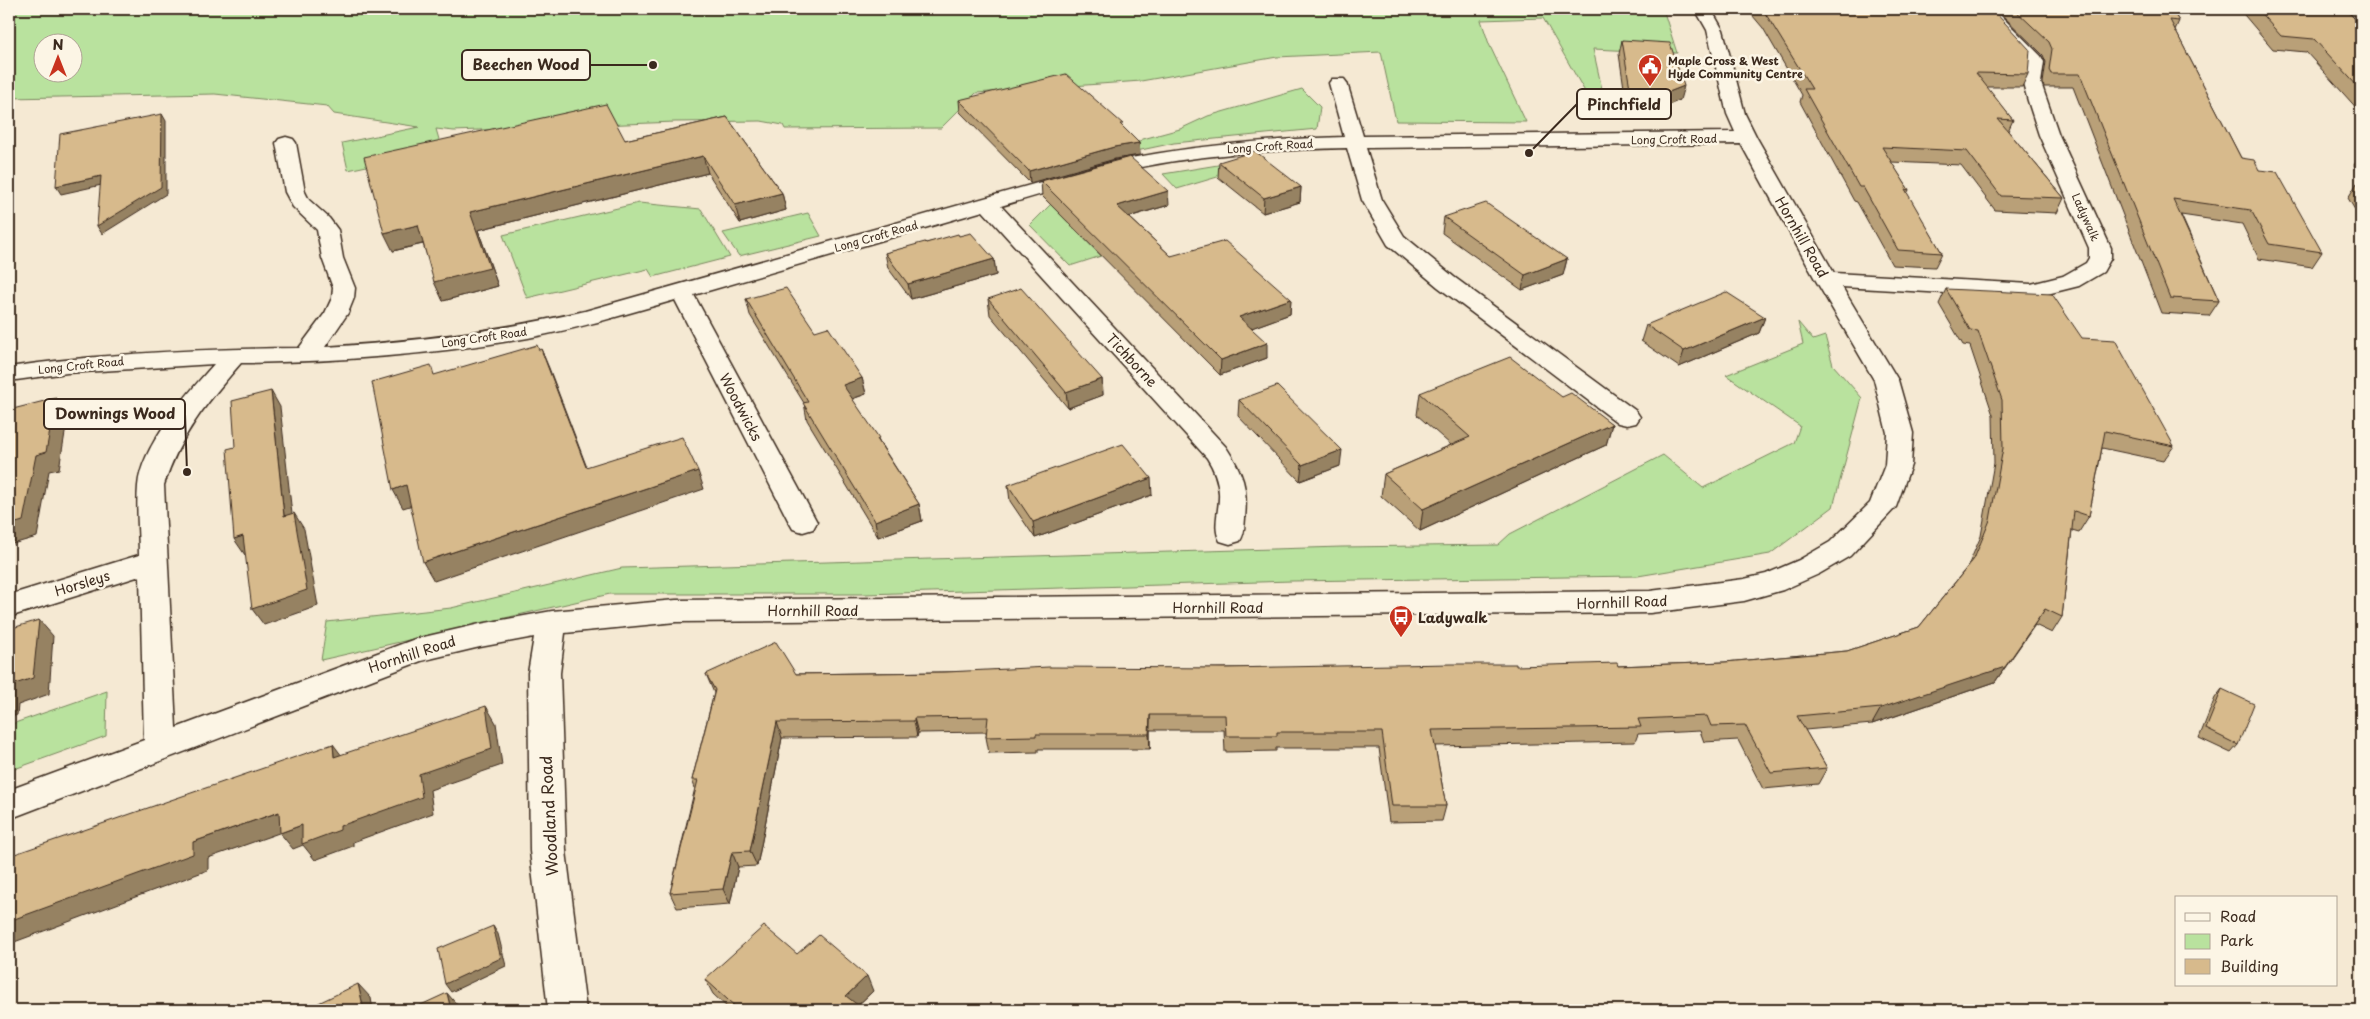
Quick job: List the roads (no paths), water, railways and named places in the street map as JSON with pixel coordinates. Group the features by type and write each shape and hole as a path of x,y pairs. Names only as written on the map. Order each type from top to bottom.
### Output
{"street":[{"name":"Hornhill Road","path":"9,805 415,651 463,637 552,622 676,611 1650,602 1714,595 1773,583 1810,567 1840,549 1882,507 1898,465 1900,433 1886,380 1826,279 1747,138 1736,114 1715,30 1703,9"},
{"name":"Ladywalk","path":"1826,279 2031,291 2054,287 2071,281 2095,267 2100,258 2100,248 2049,135 2037,101 2032,83 2035,62 2032,56 1985,9"},
{"path":"1338,83 1372,200 1396,240 1446,282 1627,417"},
{"name":"Long Croft Road","path":"9,374 126,360 235,355 306,355 410,347 492,337 590,317 1115,167 1174,155 1251,146 1355,142 1747,138"},
{"path":"286,143 288,172 299,201 324,224 330,233 333,242 334,261 344,285 344,296 338,311 306,355"},
{"name":"Tichborne","path":"988,204 1218,453 1229,471 1233,483 1230,534"},
{"name":"Woodwicks","path":"681,291 803,522"},
{"path":"161,748 151,485 158,460 172,433 194,402 235,355"},
{"name":"Horsleys","path":"9,606 155,560"},
{"name":"Woodland Road","path":"552,622 544,673 548,850 567,1010"}],"place":[{"name":"Beechen Wood","path":"653,65"},
{"name":"Maple Cross & West Hyde Community Centre","path":"1650,87"},
{"name":"Pinchfield","path":"1529,153"},
{"name":"Downings Wood","path":"187,472"},
{"name":"Ladywalk","path":"1401,638"}]}
